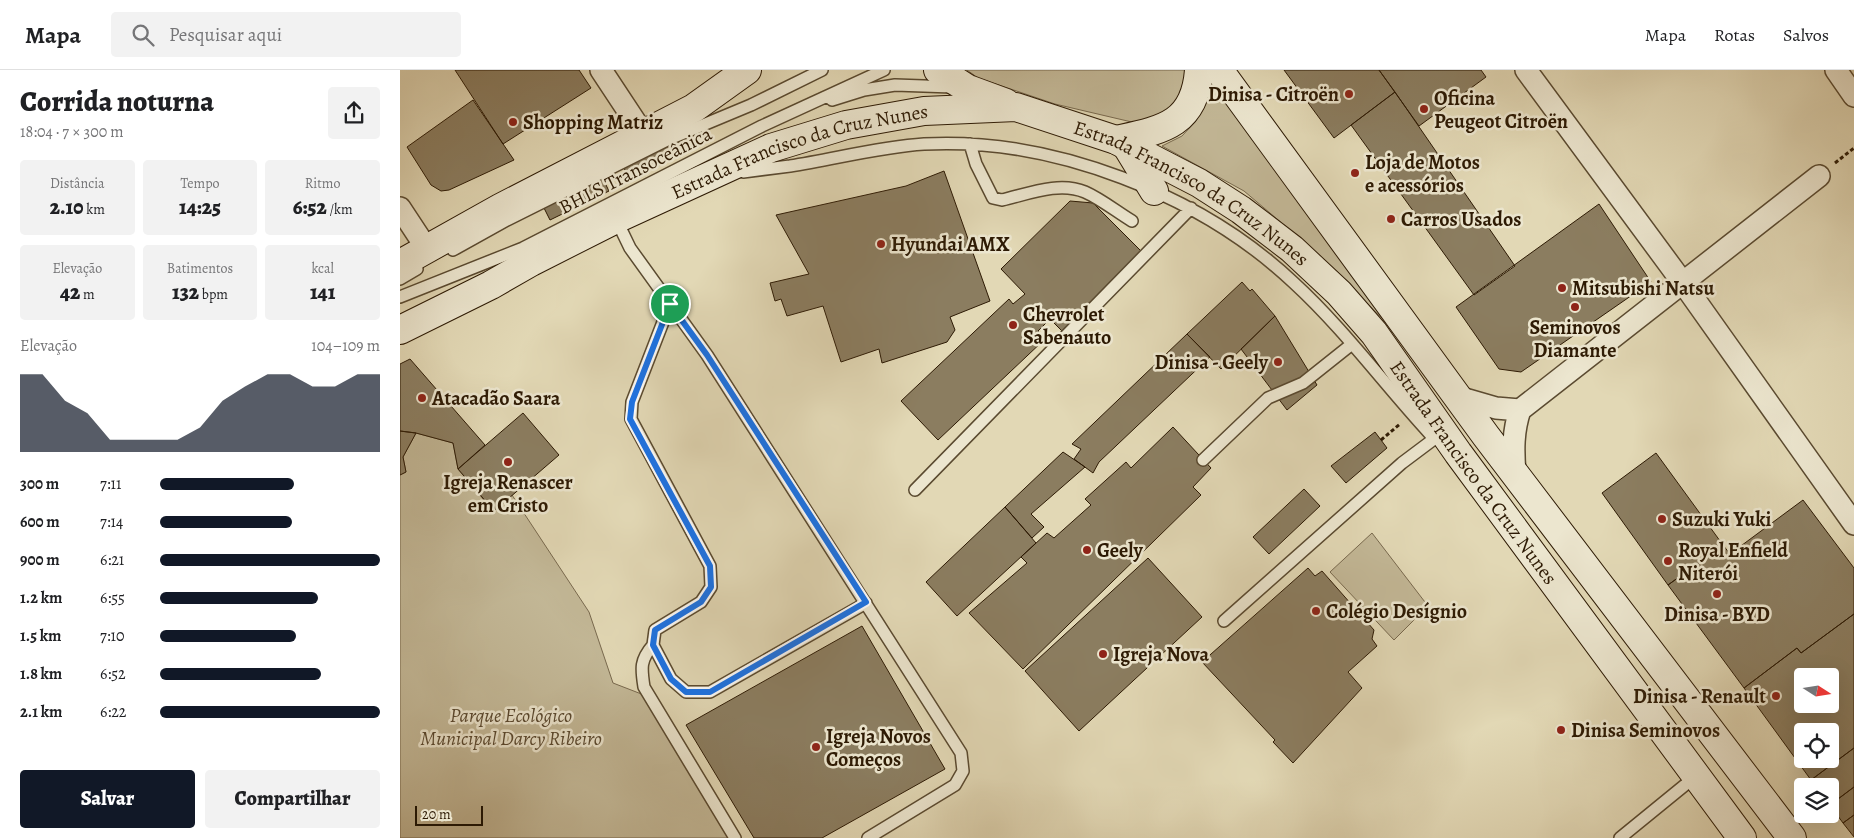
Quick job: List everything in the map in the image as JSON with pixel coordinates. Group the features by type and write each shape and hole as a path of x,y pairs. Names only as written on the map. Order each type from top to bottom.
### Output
{"main road":[{"path":"423,259 500,208 694,108 748,70"},
{"path":"938,70 968,88 1016,107"},
{"path":"1154,191 1121,142 1156,132 1176,121 1187,110 1196,91 1199,70"},
{"name":"Estrada Francisco da Cruz Nunes","path":"1219,70 1458,397 1792,838"},
{"name":"Estrada Francisco da Cruz Nunes","path":"400,330 492,285 531,262 616,219 771,148 846,125 924,110 1016,107 1121,142 1199,183 1241,210 1292,249 1339,293 1374,333 1458,454 1742,838"}],"street":[{"path":"601,70 644,135"},
{"path":"1526,70 1682,283 1854,524"},
{"path":"1836,70 1854,96"},
{"path":"1515,472 1513,444 1515,426 1520,410 1819,176"},
{"path":"400,208 423,259"},
{"path":"1458,397 1496,408 1520,410"}],"lane":[{"path":"775,93 806,70"},
{"name":"BHLS Transoceânica","path":"400,279 423,259 507,220 658,144 752,105 822,70"},
{"name":"BHLS Transoceânica","path":"400,297 523,248 790,113 884,70"},
{"path":"790,113 864,90 895,85 968,88"},
{"path":"712,176 790,166 873,150 924,144 970,144 1020,150 1078,163 1154,191 1191,208 1228,230 1294,283 1352,344 1434,439 1458,454"},
{"path":"970,144 976,164 994,198 1002,200 1053,189 1068,188 1085,192 1132,221"},
{"path":"915,490 1191,208"},
{"path":"616,219 630,248 707,355 962,753 963,771 955,785 868,838"},
{"path":"670,304 632,402 630,419 710,566 711,587 701,602 655,630 653,645 644,656 642,674 644,687 735,838"},
{"path":"1204,460 1268,398 1303,383 1352,344"},
{"path":"1224,621 1402,463 1434,439"},
{"path":"653,645 671,679 686,692 710,692 866,602"},
{"path":"1620,838 1696,776"}],"path":[{"path":"1381,440 1412,414"}],"green space":[{"path":"967,70 1187,70 1184,87 1170,111 1136,123 1055,104 978,78"},
{"path":"1214,80 1394,330 1303,241 1244,191 1162,146 1182,136 1196,121"},
{"name":"Parque Ecológico Municipal Darcy Ribeiro","path":"416,433 453,443 458,469 493,511 512,495 589,612 613,683 644,695 728,838 400,838 400,475 406,472 403,457"},
{"path":"1372,533 1428,606 1394,640 1330,572"}],"building":[{"name":"Shopping Matriz","path":"455,70 579,70 591,88 503,144"},
{"path":"1284,70 1379,70 1395,92 1334,138"},
{"name":"Oficina Peugeot Citroën","path":"1379,70 1481,70 1486,77 1419,126"},
{"path":"1395,92 1515,266 1474,295 1351,125"},
{"path":"473,100 514,160 449,190 441,191 431,185 407,147"},
{"path":"683,138 689,151 630,180 624,168"},
{"name":"Hyundai AMX","path":"944,171 990,301 950,317 955,330 947,342 882,363 879,349 841,362 823,306 787,316 781,299 775,301 770,283 809,274 776,215 906,186"},
{"path":"603,179 609,191 550,220 544,208"},
{"name":"Chevrolet Sabenauto","path":"1070,201 1093,203 1142,252 1062,331 1050,319 1038,331 1045,339 938,440 901,401 1009,299 1013,304 1025,294 1001,269"},
{"name":"Mitsubishi Natsu","path":"1599,204 1651,282 1521,372 1499,369 1456,307"},
{"path":"1242,282 1250,291 1252,289 1275,316 1221,369 1187,334"},
{"name":"Dinisa - Geely","path":"1275,316 1317,385 1287,410 1241,349"},
{"path":"1187,334 1210,357 1099,462 1093,473 1074,459 1081,449 1072,444"},
{"name":"Atacadão Saara","path":"410,359 485,445 458,469 453,443 416,433 400,431 400,364"},
{"name":"Igreja Renascer em Cristo","path":"523,413 559,455 494,511 458,469"},
{"name":"Geely","path":"1173,427 1211,468 1193,487 1201,495 1023,669 969,613 1027,563 1021,557 1047,533 1054,538 1091,505 1085,499 1126,462 1131,468"},
{"path":"400,431 416,433 403,457 406,472 400,475"},
{"path":"1375,432 1387,448 1346,483 1331,466"},
{"path":"1063,452 1085,467 1031,514 1044,527 1032,538 1005,507"},
{"name":"Suzuki Yuki","path":"1656,453 1723,545 1668,585 1602,493"},
{"path":"1304,489 1320,506 1269,554 1253,537"},
{"path":"1803,500 1854,568 1854,614 1801,653 1797,648 1744,688 1668,585 1723,545 1730,554"},
{"path":"1005,507 1036,543 957,616 926,582"},
{"name":"Igreja Nova","path":"1148,558 1202,617 1079,731 1025,671"},
{"path":"1308,568 1315,576 1322,571 1374,630 1372,639 1377,646 1348,672 1362,688 1293,763 1273,742 1275,740 1202,662"},
{"name":"Dinisa - Renault","path":"1854,614 1854,748 1839,759 1839,723 1794,723 1794,757 1744,688 1797,648 1801,653"},
{"name":"Igreja Novos Começos","path":"862,626 945,769 822,838 754,838 686,725"},
{"path":"1854,748 1854,787 1839,798 1839,778 1814,778 1827,768 1839,768 1839,759"},
{"name":"Dinisa - Renault","path":"1802,768 1827,768 1814,778 1810,778"},
{"path":"1854,787 1854,815 1843,823 1839,817 1839,798"},
{"path":"1854,815 1854,837 1843,823"}],"place":[{"name":"Dinisa - Citroën","path":"1349,94"},
{"name":"Oficina Peugeot Citroën","path":"1424,109"},
{"name":"Shopping Matriz","path":"513,122"},
{"name":"Loja de Motos e acessórios","path":"1355,173"},
{"name":"Carros Usados","path":"1391,219"},
{"name":"Hyundai AMX","path":"881,244"},
{"name":"Mitsubishi Natsu","path":"1562,288"},
{"name":"Seminovos Diamante","path":"1575,307"},
{"name":"Chevrolet Sabenauto","path":"1013,325"},
{"name":"Dinisa - Geely","path":"1278,362"},
{"name":"Atacadão Saara","path":"422,398"},
{"name":"Igreja Renascer em Cristo","path":"508,462"},
{"name":"Suzuki Yuki","path":"1662,519"},
{"name":"Geely","path":"1087,550"},
{"name":"Royal Enfield Niterói","path":"1668,561"},
{"name":"Dinisa - BYD","path":"1717,594"},
{"name":"Colégio Desígnio","path":"1316,611"},
{"name":"Igreja Nova","path":"1103,654"},
{"name":"Dinisa - Renault","path":"1776,696"},
{"name":"Dinisa Seminovos","path":"1561,730"},
{"name":"Igreja Novos Começos","path":"816,747"}],"route":[{"path":"670,304 707,355 866,602 710,692 686,692 671,679 653,645 655,630 701,602 711,587 710,566 630,419 632,402 670,304"}]}
